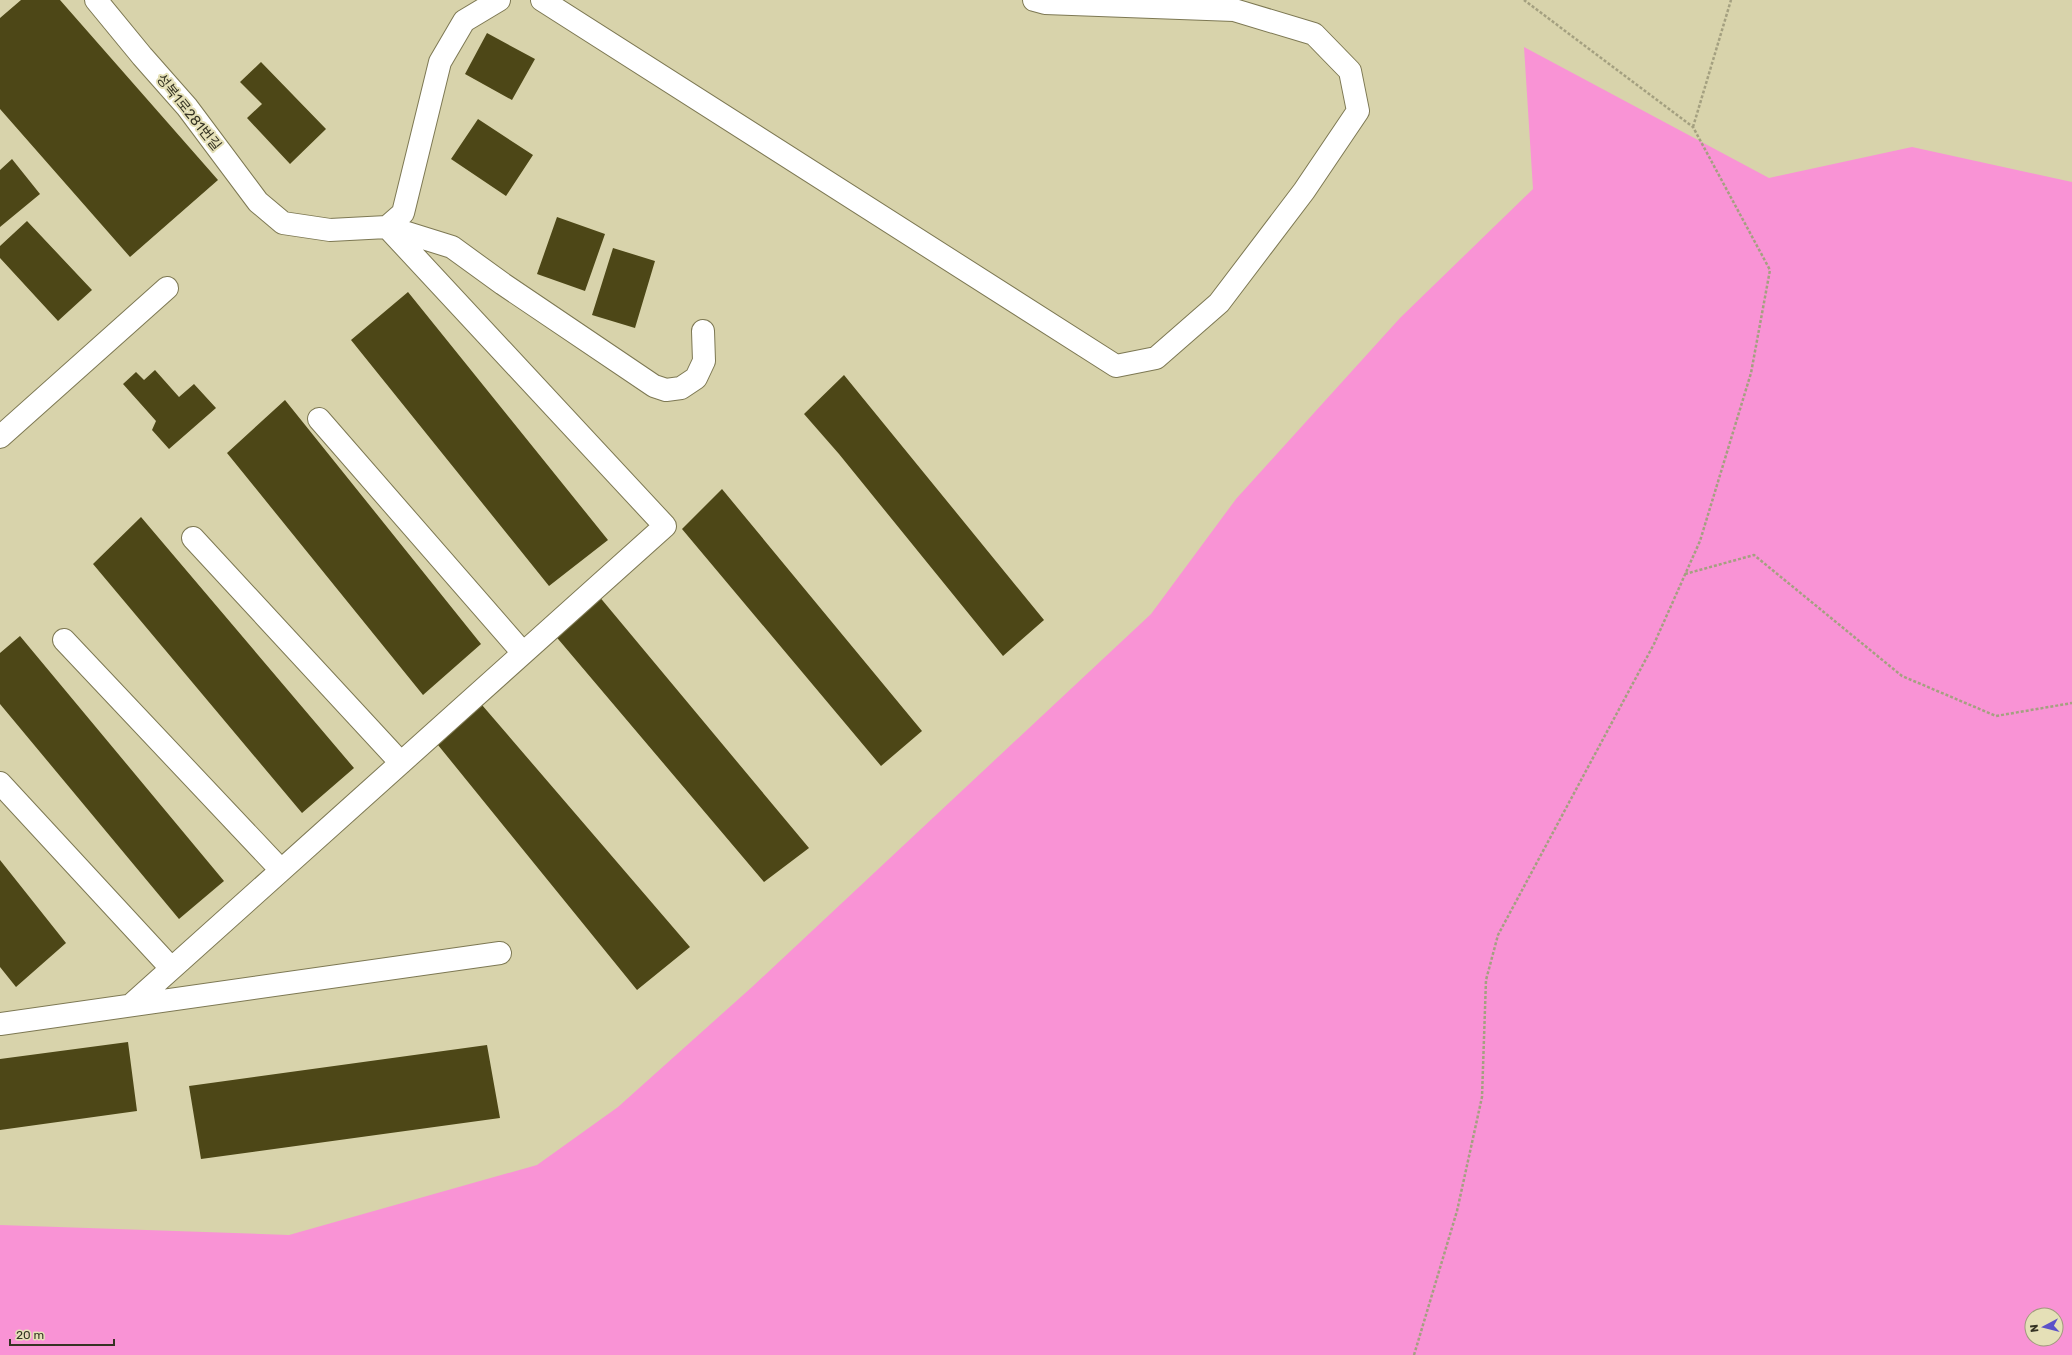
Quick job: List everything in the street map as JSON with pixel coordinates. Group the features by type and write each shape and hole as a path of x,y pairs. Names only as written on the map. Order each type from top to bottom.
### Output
{"street":[{"name":"성복1로281번길","path":"96,0 142,56 187,107 258,202 283,223 330,230 387,227"},
{"path":"387,227 403,213 440,62 464,21 499,0"},
{"path":"542,0 1116,366 1156,358 1218,303 1304,191 1350,123 1358,111 1350,71 1314,34 1234,10 1045,3 1034,0"},
{"path":"387,227 452,246 503,284 654,386 666,390 680,388 696,378 704,361 703,331"},
{"path":"131,1005 665,526 387,227"},
{"path":"0,436 167,288"},
{"path":"319,419 523,653"},
{"path":"193,538 401,763"},
{"path":"64,640 281,870"},
{"path":"0,783 171,968"},
{"path":"0,1024 500,954"}],"path":[{"path":"1414,1355 1457,1210 1482,1097 1486,980 1498,935 1654,644 1700,541 1751,373 1770,270 1693,127 1524,0"},
{"path":"1693,127 1732,0"},
{"path":"1684,574 1754,555 1902,676 1996,716 2072,703"}],"shaded area":[{"path":"1524,47 1769,178 1912,147 2072,182 2072,1355 0,1355 0,1225 289,1235 537,1165 618,1107 752,987 1151,614 1236,499 1400,318 1533,189"}],"building":[{"path":"21,0 60,0 218,180 130,257 0,109 0,18"},
{"path":"487,33 535,59 512,100 465,74"},
{"path":"261,62 326,129 290,164 247,118 262,104 240,82"},
{"path":"478,119 533,155 506,196 451,159"},
{"path":"12,159 40,194 0,227 0,170"},
{"path":"557,217 605,234 585,291 537,274"},
{"path":"27,221 92,290 58,321 0,258 0,246"},
{"path":"613,248 655,261 635,328 592,315"},
{"path":"408,292 608,540 549,586 351,340"},
{"path":"155,370 179,397 194,384 216,408 169,449 152,430 156,421 123,384 136,372 144,380"},
{"path":"844,375 1044,620 1003,656 839,454 804,414"},
{"path":"285,400 481,644 423,695 227,453"},
{"path":"722,489 922,731 881,766 682,529"},
{"path":"141,517 354,768 302,813 93,564"},
{"path":"598,595 809,848 764,882 553,633"},
{"path":"20,636 224,881 179,919 0,704 0,653"},
{"path":"482,705 690,947 637,990 438,745"},
{"path":"0,860 66,943 16,987 0,967"},
{"path":"128,1042 137,1111 0,1130 0,1059"},
{"path":"487,1045 500,1118 201,1159 189,1086"}]}
